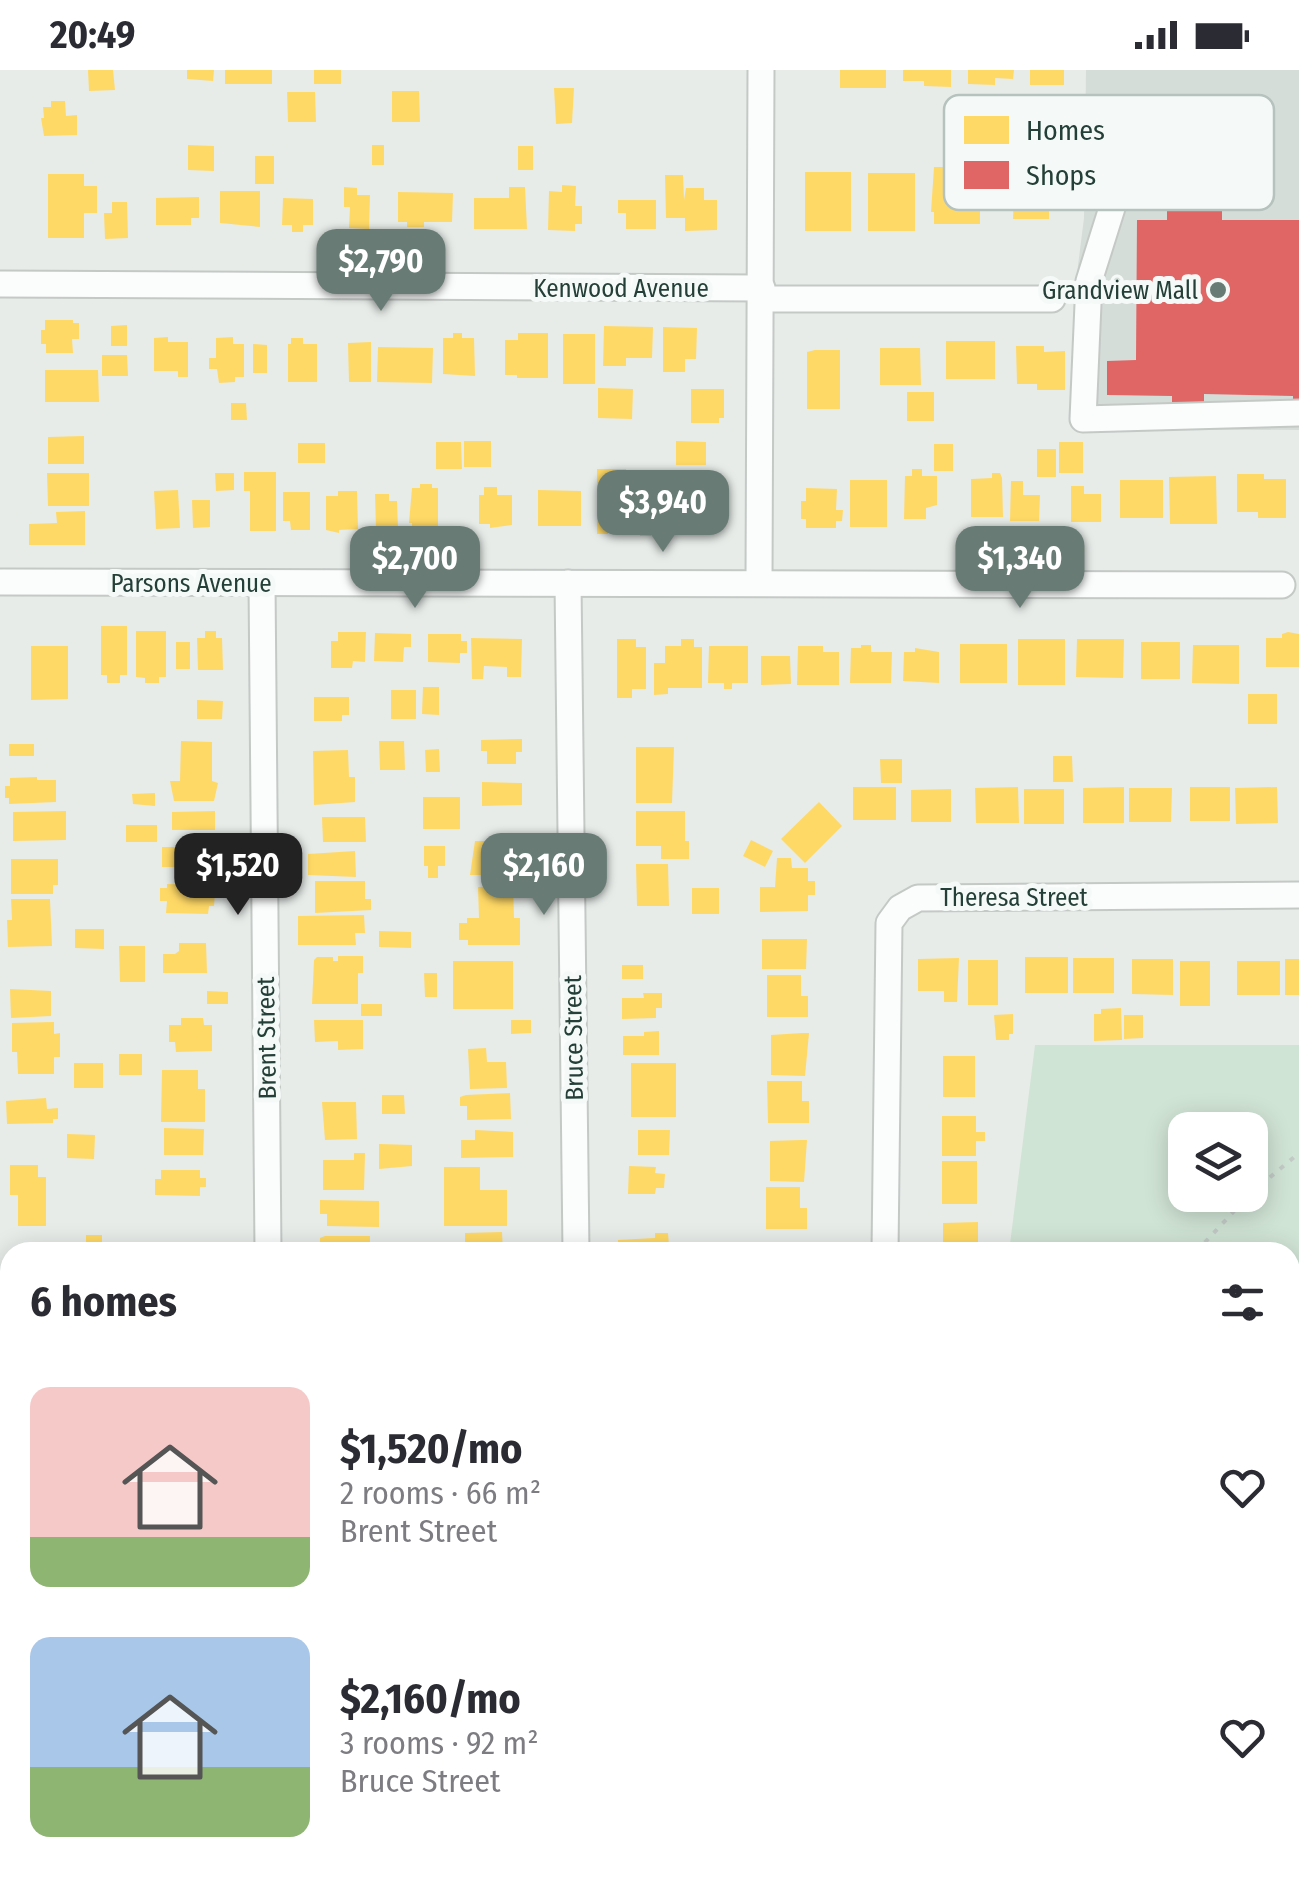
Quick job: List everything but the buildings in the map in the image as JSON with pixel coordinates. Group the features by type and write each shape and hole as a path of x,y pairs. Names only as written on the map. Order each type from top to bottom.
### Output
{"street":[{"path":"759,582 761,70"},
{"path":"1112,210 1090,281 1083,419 1299,414"},
{"name":"Kenwood Avenue","path":"0,284 1052,300"},
{"name":"Parsons Avenue","path":"0,582 1282,585"},
{"name":"Brent Street","path":"262,583 268,1242"},
{"name":"Bruce Street","path":"568,583 576,1242"},
{"name":"Theresa Street","path":"885,1242 889,923 900,908 918,898 1299,895"}],"path":[{"path":"1268,1180 1299,1153"},
{"path":"1205,1242 1234,1212"}],"shaded area":[{"path":"1086,70 1299,70 1299,430 1074,429 1075,289 1084,210 1274,210 1274,95 1086,95"}],"green space":[{"path":"1035,1045 1299,1045 1299,1242 1010,1242"}],"place":[{"name":"Grandview Mall","path":"1218,290"}]}
